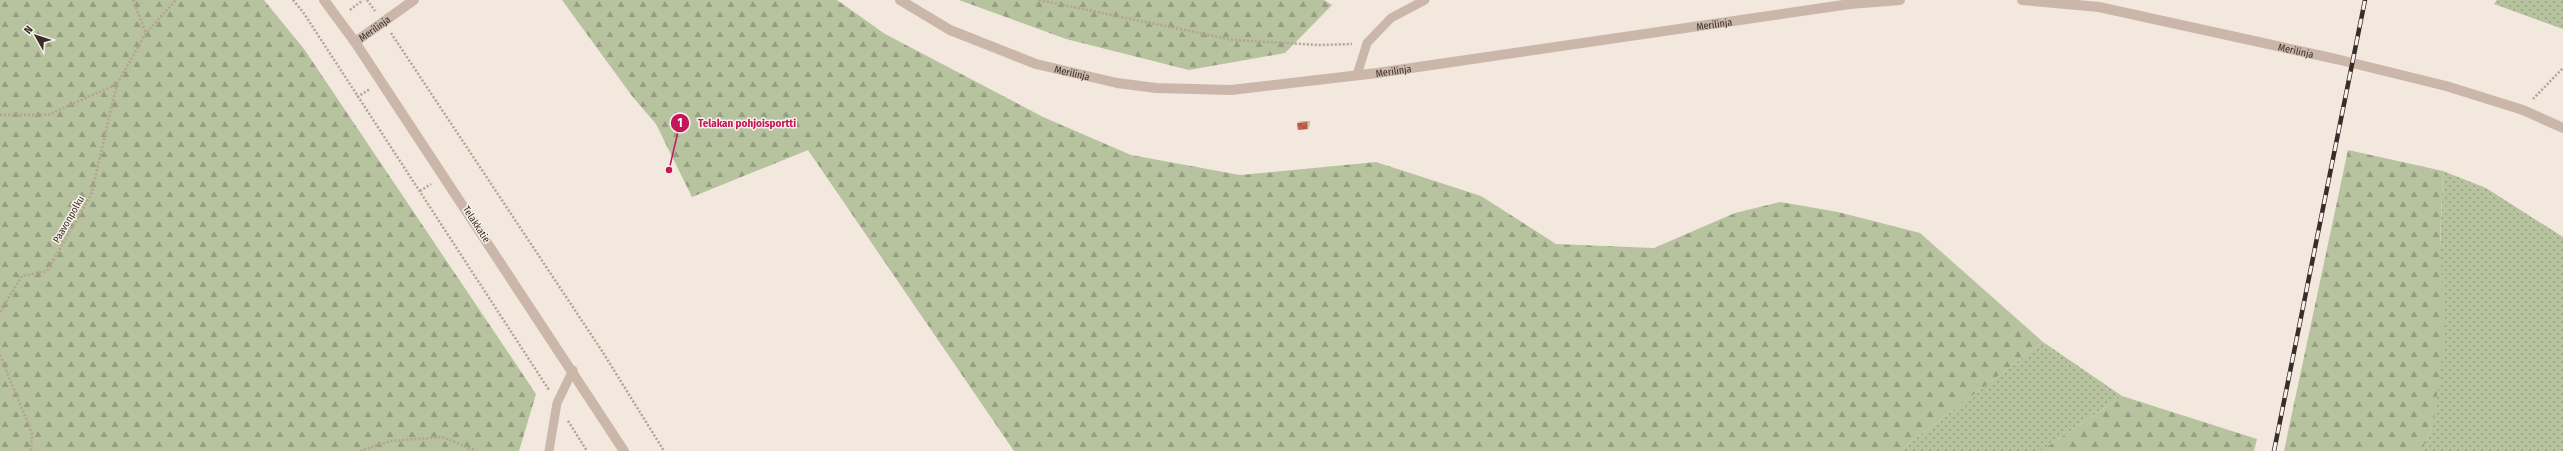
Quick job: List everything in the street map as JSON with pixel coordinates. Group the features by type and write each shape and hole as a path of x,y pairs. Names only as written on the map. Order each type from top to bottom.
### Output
{"street":[{"name":"Telakkatie","path":"324,0 355,42 573,370 624,451"},
{"name":"Merilinja","path":"355,42 414,0"},
{"name":"Merilinja","path":"900,0 950,30 993,49 1036,64 1117,83 1156,88 1231,90 1357,75 1842,5 1900,0"},
{"name":"Merilinja","path":"2022,0 2099,7 2169,21 2438,84 2523,110 2563,128"}],"lane":[{"path":"1357,75 1367,44 1391,18 1425,0"},
{"path":"549,451 557,403 573,370"}],"path":[{"path":"133,0 146,33"},
{"name":"Paavonpolku","path":"0,312 22,276 47,271 91,195 117,84 146,33 176,0"},
{"path":"293,0 303,12 587,451"},
{"path":"367,0 602,351 664,451"},
{"path":"1039,0 1233,40 1319,45 1367,44"},
{"path":"2523,110 2563,68"},
{"path":"0,115 48,115 117,84"},
{"path":"0,355 32,433 31,451"},
{"path":"360,451 391,441 443,437 476,451"}],"green space":[{"path":"0,0 264,0 304,49 536,394 519,451 0,451"},
{"path":"562,0 837,0 885,34 1043,117 1131,155 1240,175 1376,162 1481,196 1556,244 1654,248 1735,213 1780,202 1838,212 1920,233 2043,342 1899,451 1014,451 808,150 692,197 656,124 632,96"},
{"path":"959,0 1324,0 1332,5 1285,53 1189,70 1066,39"},
{"path":"2497,0 2563,0 2563,29 2494,4"},
{"path":"2348,150 2443,171 2440,240 2445,337 2433,424 2422,451 2284,451"},
{"path":"2443,171 2486,188 2563,237 2563,451 2422,451 2433,424"},
{"path":"2043,342 2122,396 2041,451 1899,451"},
{"path":"2122,396 2257,439 2254,451 2041,451"}],"building":[{"path":"1307,122 1308,129 1298,130 1297,123"}],"railway":[{"path":"2274,451 2365,0"}],"place":[{"name":"Telakan pohjoisportti","path":"669,170"}]}
